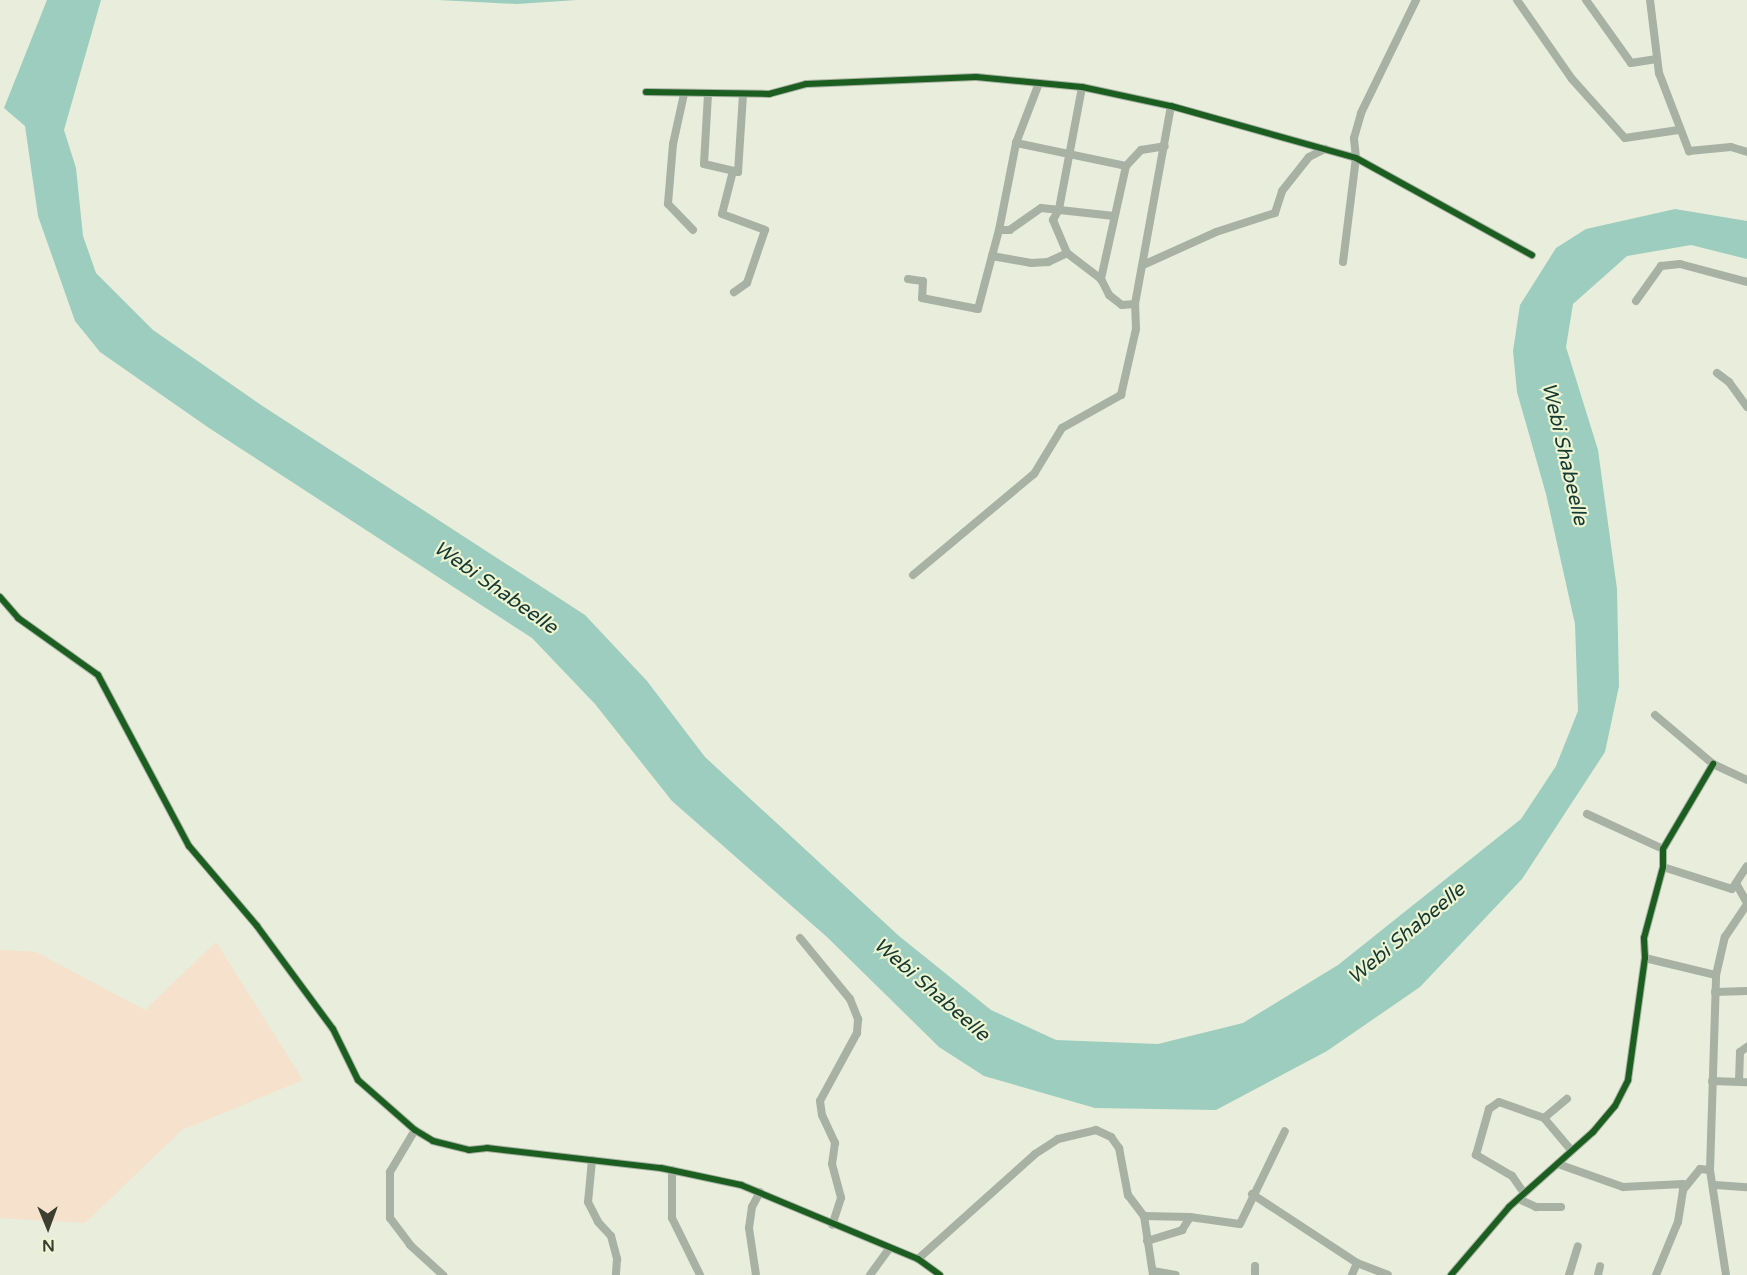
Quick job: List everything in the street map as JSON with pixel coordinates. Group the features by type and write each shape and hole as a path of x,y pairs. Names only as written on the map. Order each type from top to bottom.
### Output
{"street":[{"path":"1343,262 1356,158 1354,138 1362,113 1416,0"},
{"path":"1517,0 1572,79 1624,138 1678,130"},
{"path":"1586,0 1631,63 1657,58"},
{"path":"1650,0 1657,58 1678,130 1689,151 1731,147 1747,152"},
{"path":"646,92 769,94 806,84 976,77 1082,87 1171,106 1356,158 1532,255"},
{"path":"908,279 923,281 922,298 978,309 999,230 1016,143 1039,83"},
{"path":"1082,87 1059,209 1053,220 1067,253 1101,279 1109,295 1122,305 1135,304"},
{"path":"684,94 673,144 668,204 693,230"},
{"path":"708,94 704,164 738,172 743,94"},
{"path":"913,575 1034,474 1062,428 1121,395 1136,329 1135,304 1171,106"},
{"path":"1016,143 1126,166"},
{"path":"1101,279 1126,166 1141,150 1165,146"},
{"path":"1143,265 1216,232 1275,213 1281,191 1309,157 1325,149"},
{"path":"733,171 722,214 765,230 747,283 734,292"},
{"path":"999,230 1011,230 1041,208 1114,216"},
{"path":"992,256 1031,263 1048,262 1067,253"},
{"path":"1636,301 1661,266 1680,264 1747,282"},
{"path":"1717,373 1729,382 1747,407"},
{"path":"0,597 18,618 98,675 189,846 257,926 333,1029 358,1080 415,1131 433,1141 470,1150 487,1148 672,1170 760,1192 832,1225 918,1259 940,1275"},
{"path":"1655,715 1713,764 1747,780"},
{"path":"1451,1275 1475,1244 1571,1150 1593,1132 1615,1106 1628,1080 1651,903 1663,867 1663,849 1713,764"},
{"path":"1587,814 1663,849"},
{"path":"1663,867 1716,886 1732,889 1737,885 1747,866"},
{"path":"1726,1275 1715,1185 1710,1170 1712,1081 1716,975 1725,937 1747,904 1737,885"},
{"path":"800,939 850,999 858,1019 857,1033 820,1101 822,1115 835,1143 832,1164 841,1198 832,1225"},
{"path":"1645,958 1716,975"},
{"path":"1716,992 1747,992"},
{"path":"1712,1081 1743,1081 1740,1052 1747,1047"},
{"path":"1544,1118 1567,1099"},
{"path":"1561,1207 1536,1208 1523,1196 1512,1176 1476,1155 1489,1109 1499,1102 1544,1118 1571,1150"},
{"path":"918,1259 1035,1154 1058,1139 1079,1132 1096,1130 1111,1137 1119,1148 1128,1195 1144,1216 1153,1273 1176,1275"},
{"path":"415,1131 390,1172 390,1218 410,1245 443,1275"},
{"path":"1144,1216 1190,1217 1240,1224 1252,1194 1285,1131"},
{"path":"592,1160 588,1202 598,1222 611,1236 617,1259 616,1275"},
{"path":"1558,1164 1623,1187 1683,1184 1678,1222 1656,1275"},
{"path":"1683,1190 1700,1169 1710,1170"},
{"path":"672,1170 672,1218 700,1275"},
{"path":"1715,1185 1747,1187"},
{"path":"756,1275 748,1228 752,1207 760,1192"},
{"path":"1252,1194 1357,1263 1389,1275"},
{"path":"1148,1241 1182,1230 1190,1217"},
{"path":"1569,1275 1578,1246"},
{"path":"870,1275 889,1249"},
{"path":"1352,1275 1357,1263"}],"shaded area":[{"path":"216,942 303,1080 182,1130 85,1223 0,1218 0,950 36,952 145,1010"}],"water":[{"name":"Webi Shabeelle","path":"47,0 101,0 64,130 76,168 83,236 96,273 153,330 261,405 585,615 647,681 705,757 899,936 991,1010 1056,1040 1158,1044 1243,1023 1338,965 1521,819 1556,766 1578,711 1575,624 1546,494 1517,392 1513,351 1520,305 1556,248 1586,229 1675,209 1747,221 1747,259 1691,245 1627,256 1573,304 1566,347 1598,450 1617,589 1619,686 1605,752 1522,879 1420,987 1327,1051 1216,1110 1095,1108 984,1076 939,1047 827,937 672,801 595,704 532,638 209,428 100,352 75,321 38,216 25,126 4,108"},
{"path":"438,0 577,0 517,4"}],"cycle path":[{"path":"646,92 769,94 806,84 976,77 1082,87 1171,106 1356,158 1532,255"},
{"path":"0,597 18,618 98,675 189,846 257,926 333,1029 358,1080 415,1130 433,1141 469,1150 487,1148 661,1168 741,1185 918,1259 940,1275"},
{"path":"1451,1275 1509,1207 1593,1132 1615,1106 1628,1080 1645,958 1644,938 1663,867 1663,849 1713,764"}]}
